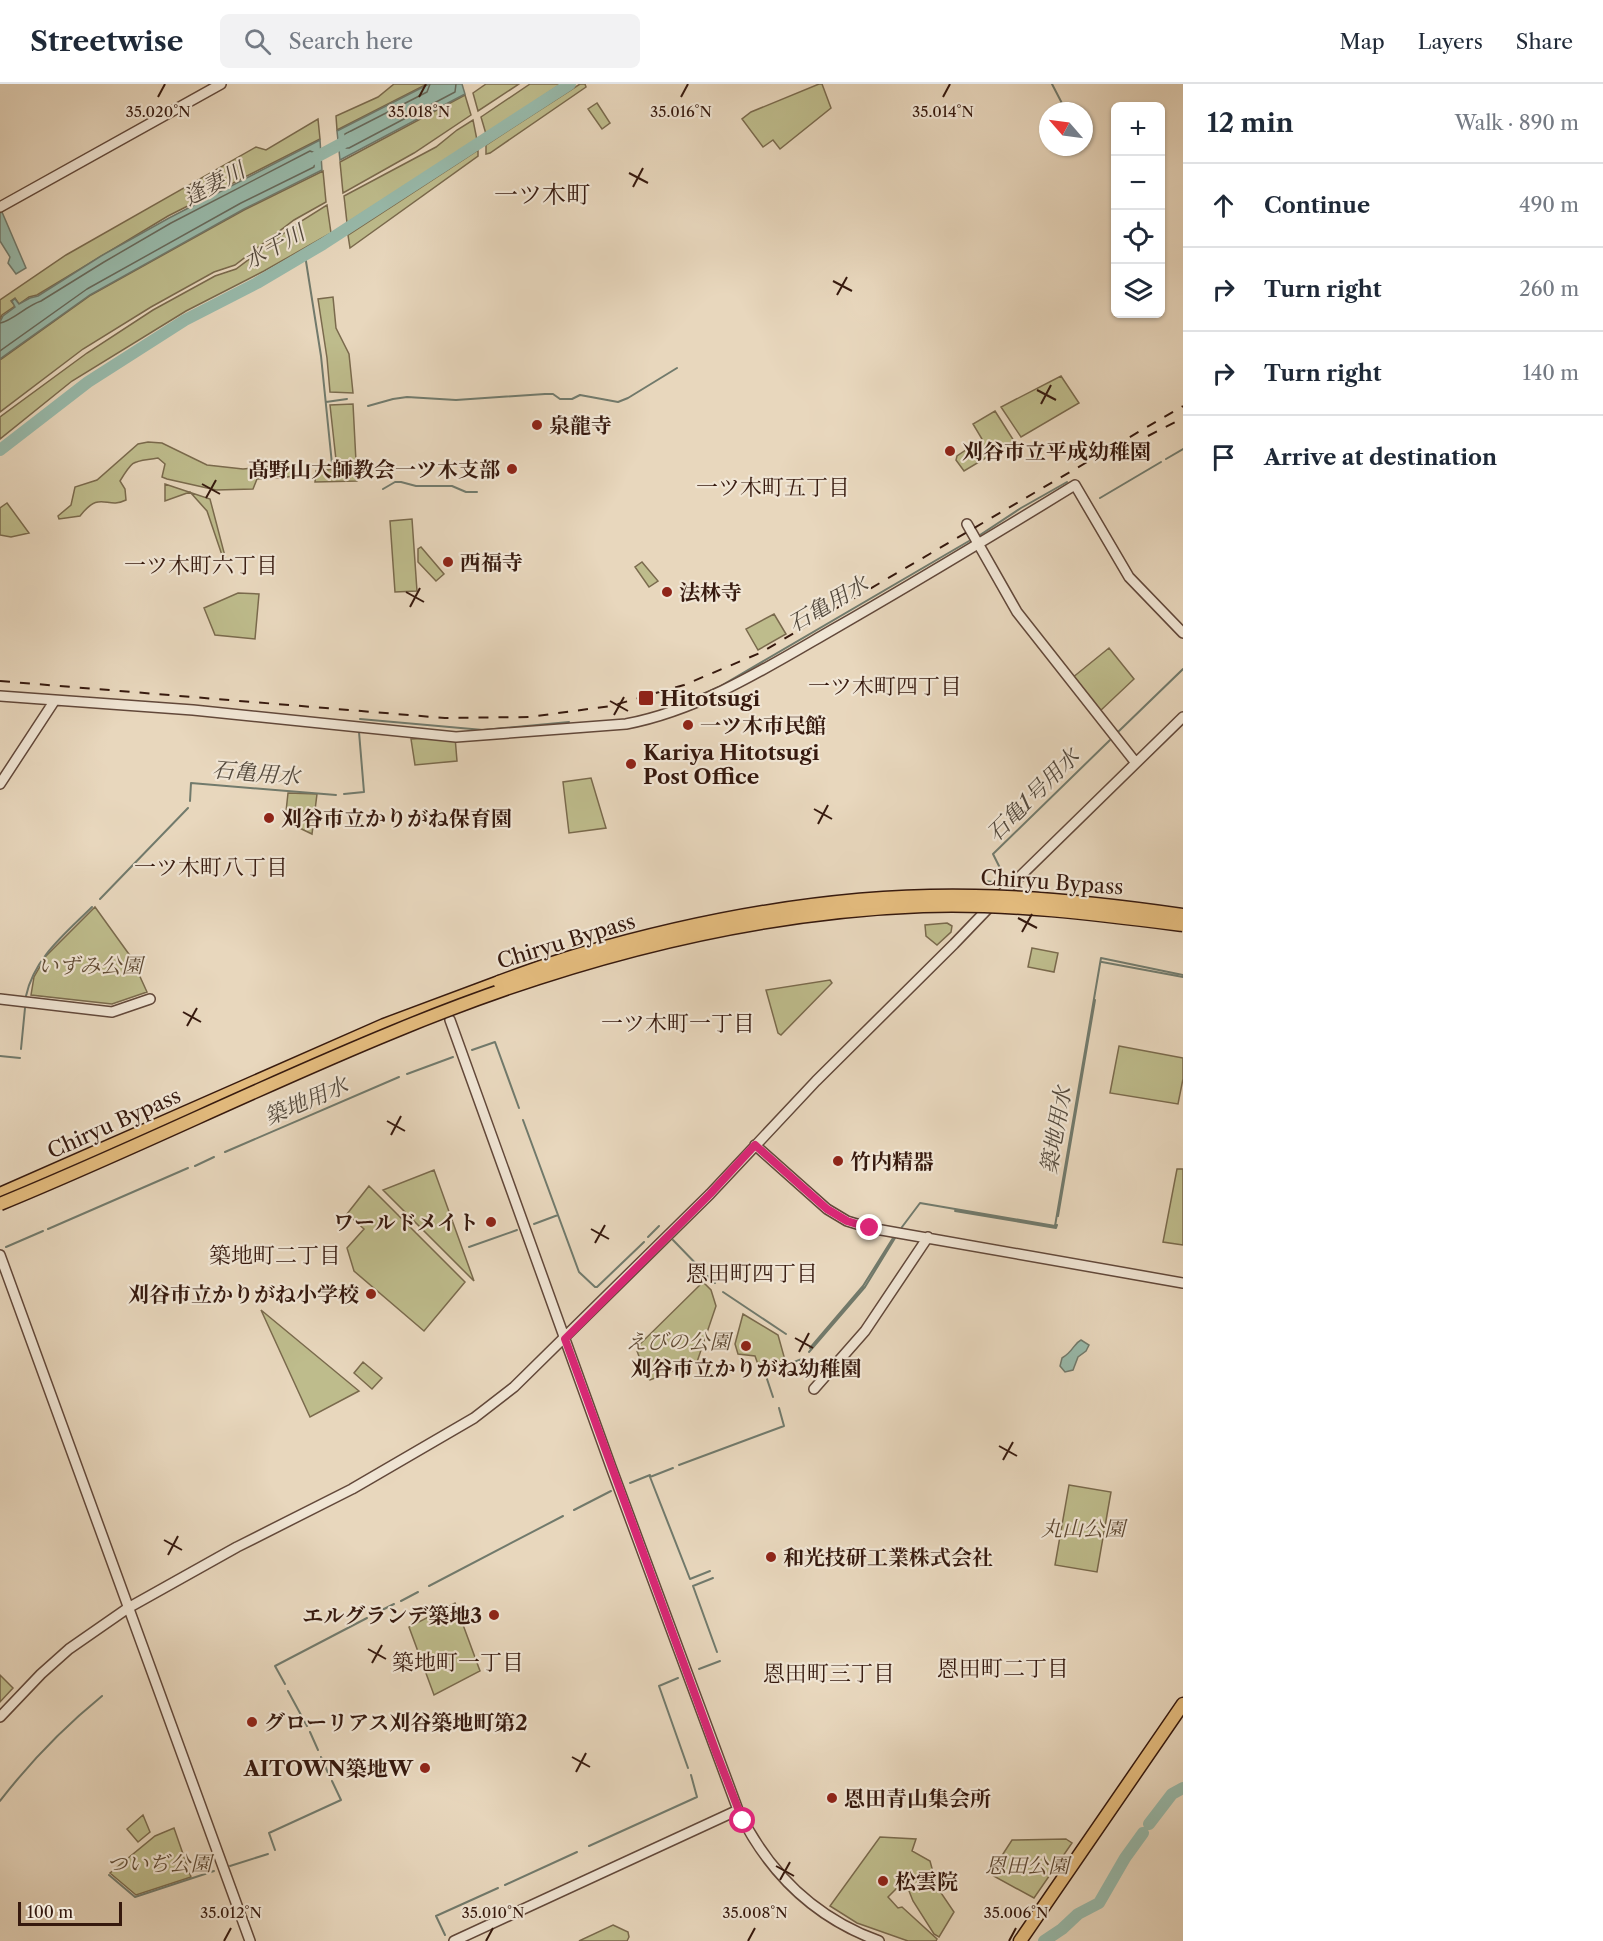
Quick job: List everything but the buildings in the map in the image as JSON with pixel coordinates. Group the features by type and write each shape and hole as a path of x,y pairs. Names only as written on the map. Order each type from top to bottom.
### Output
{"highway":[{"name":"Chiryu Bypass","path":"0,1194 267,1075 458,996 580,954 673,930 794,908 921,896 1024,897 1120,906 1183,915"},
{"name":"Chiryu Bypass","path":"0,1204 396,1030 580,964 664,942 743,925 796,917 923,906 1036,908 1183,925"},
{"path":"1020,1941 1183,1704"}],"street":[{"path":"0,207 221,84"},
{"path":"0,696 204,711 456,737 626,724 664,714 718,692 764,669 927,575 1075,485 1129,577 1183,633"},
{"path":"967,524 1017,612 1136,763"},
{"path":"0,784 55,700"},
{"path":"0,1717 41,1674 69,1649 128,1608 237,1547 352,1489 474,1418 514,1387 710,1194 816,1081 1003,893 1183,717"},
{"path":"0,999 112,1012 150,999"},
{"path":"450,1020 738,1810 758,1848 794,1889 834,1920 879,1941"},
{"path":"755,1145 827,1209 847,1221 870,1228 1183,1283"},
{"path":"814,1389 865,1331 928,1237"},
{"path":"0,1255 128,1608 178,1738 250,1941"},
{"path":"454,1941 738,1810"}],"green space":[{"path":"394,84 427,84 337,130 336,116 378,97"},
{"path":"486,84 519,84 478,111 473,93"},
{"path":"530,84 561,84 486,134 481,117"},
{"path":"580,84 585,84 586,87 486,154 486,145"},
{"path":"822,84 831,108 780,149 773,140 763,147 742,119 751,112"},
{"path":"465,95 471,115 414,153 343,193 340,162"},
{"path":"597,103 610,123 602,129 588,109"},
{"path":"318,119 320,139 168,216 37,295 19,304 15,298 11,301 15,306 2,315 0,320 0,300 66,255 256,147 266,150"},
{"path":"473,120 477,140 347,223 344,196 436,147"},
{"path":"478,150 478,156 350,248 348,235"},
{"path":"323,171 326,202 294,220 235,265 214,272 83,349 0,412 0,360 91,295 244,210"},
{"path":"327,205 331,233 186,311 72,381 0,439 0,417 87,353 153,310 215,276 236,269 295,225"},
{"path":"333,297 336,328 349,354 353,393 330,392 318,299"},
{"path":"1061,376 1079,403 1021,437 1001,407"},
{"path":"353,404 357,481 315,482 316,471 337,469 330,405"},
{"path":"995,411 1014,441 964,471 956,460 957,456 982,439 973,424"},
{"path":"162,443 207,465 243,469 285,465 299,472 300,476 257,479 253,489 216,490 162,477 165,464 158,458 143,460 135,462 128,468 120,481 125,489 126,500 113,503 99,502 87,508 80,516 59,519 58,516 71,505 75,487 97,480 138,444"},
{"path":"165,484 190,492 165,501"},
{"path":"190,492 210,499 226,560 224,561 207,511"},
{"path":"7,503 29,533 11,537 0,535 0,508"},
{"path":"412,519 417,591 395,592 390,521"},
{"path":"421,547 444,574 436,581 418,562 418,549"},
{"path":"642,562 658,581 649,587 635,567"},
{"path":"238,593 259,594 255,639 215,635 204,608"},
{"path":"774,614 786,634 758,650 746,629"},
{"path":"1109,648 1134,679 1099,712 1072,678"},
{"path":"455,737 457,761 415,765 411,739"},
{"path":"591,778 606,828 569,833 563,782"},
{"path":"288,793 317,794 312,834 285,821"},
{"name":"いずみ公園","path":"95,907 131,957 147,992 112,1004 31,995 34,977 46,956"},
{"path":"947,923 952,926 951,932 937,945 926,936 925,925"},
{"path":"1032,948 1058,953 1054,972 1028,967"},
{"path":"830,980 832,983 781,1035 778,1033 766,990"},
{"path":"1119,1046 1183,1058 1183,1079 1178,1104 1110,1093"},
{"path":"1177,1169 1183,1169 1183,1245 1163,1242"},
{"path":"434,1170 474,1281 383,1190"},
{"path":"369,1186 465,1282 424,1331 354,1271 347,1248 364,1229 347,1214"},
{"name":"えびの公園","path":"703,1282 711,1290 716,1306 697,1362 650,1380 647,1378 637,1351 638,1346"},
{"path":"261,1310 359,1391 310,1417"},
{"path":"743,1314 778,1335 785,1360 760,1370 755,1356 738,1354 735,1344"},
{"path":"363,1362 382,1378 372,1389 354,1373"},
{"name":"丸山公園","path":"1069,1485 1111,1492 1097,1572 1055,1565"},
{"path":"455,1603 480,1671 434,1695 409,1627"},
{"path":"0,1675 13,1688 0,1702"},
{"path":"143,1815 150,1832 138,1842 127,1829"},
{"name":"ついぢ公園","path":"174,1828 191,1877 136,1895 110,1873 155,1836"},
{"name":"松雲院","path":"880,1837 916,1839 912,1851 930,1861 937,1887 954,1912 939,1937 934,1934 909,1891 900,1885 888,1897 898,1908 902,1907 937,1939 936,1941 908,1941 857,1923 830,1906"},
{"name":"恩田公園","path":"1066,1839 1072,1843 1034,1898 990,1874 1012,1840"},
{"path":"613,1925 628,1932 627,1941 579,1941"}],"water":[{"path":"429,84 462,84 465,94 340,160 337,131"},
{"path":"320,140 322,170 244,209 90,295 0,359 0,322 3,316 15,307 12,301 15,299 19,304 38,296 101,256 169,218"},
{"path":"2,212 26,268 16,274 8,263 10,257 0,241 0,213"},
{"path":"1081,1340 1089,1345 1086,1351 1078,1357 1073,1370 1065,1372 1060,1366 1062,1358"}],"waterway":[{"name":"水干川","path":"0,450 88,382 185,320 257,283 323,244 570,84"},
{"path":"1052,84 1061,102"},
{"name":"逢妻川","path":"307,162 352,138"},
{"path":"305,255 321,356 332,464 348,463 349,471"},
{"path":"368,406 407,397 456,400 545,394 553,394 560,399 572,399 580,395 618,402 677,368"},
{"path":"326,402 347,399"},
{"name":"石亀用水","path":"1166,459 1183,449"},
{"name":"石亀用水","path":"1100,498 1161,462"},
{"path":"383,489 395,482 401,482 416,486 452,486 466,492 477,492"},
{"name":"石亀用水","path":"980,535 1067,482"},
{"name":"石亀用水","path":"703,694 719,687 969,541"},
{"name":"石亀1号用水","path":"1119,731 1183,669"},
{"name":"石亀用水","path":"360,719 483,730 569,722"},
{"name":"石亀用水","path":"344,794 364,792 359,732"},
{"name":"石亀1号用水","path":"1004,876 993,854 1110,740"},
{"name":"石亀用水","path":"190,801 191,783 336,795"},
{"name":"石亀用水","path":"100,899 188,808"},
{"name":"石亀1号用水","path":"983,883 1001,879"},
{"name":"石亀用水","path":"26,996 36,970 52,947 92,907"},
{"name":"築地用水","path":"902,1227 920,1203 1055,1226 1101,958 1183,975"},
{"name":"築地用水","path":"1102,962 1183,977"},
{"name":"築地用水","path":"1058,1216 1095,1000"},
{"name":"石亀用水","path":"21,1049 25,1008"},
{"name":"築地用水","path":"472,1050 495,1042 519,1108"},
{"name":"石亀用水","path":"0,1056 20,1058"},
{"name":"築地用水","path":"407,1074 453,1057"},
{"name":"築地用水","path":"225,1152 399,1077"},
{"name":"築地用水","path":"523,1120 579,1272 597,1287 644,1242"},
{"name":"築地用水","path":"195,1166 214,1157"},
{"name":"築地用水","path":"48,1229 188,1168"},
{"name":"築地用水","path":"955,1211 1056,1228 1057,1225"},
{"path":"534,1224 558,1215"},
{"name":"築地用水","path":"648,1237 659,1226"},
{"path":"469,1247 517,1230"},
{"name":"築地用水","path":"6,1247 43,1231"},
{"name":"築地用水","path":"810,1348 863,1286 893,1238"},
{"name":"築地用水","path":"809,1352 865,1287 895,1238"},
{"name":"築地用水","path":"673,1240 703,1271"},
{"name":"築地用水","path":"708,1276 715,1283"},
{"name":"築地用水","path":"723,1292 786,1334"},
{"name":"築地用水","path":"773,1397 765,1373 802,1359"},
{"name":"築地用水","path":"679,1465 784,1426 779,1408"},
{"path":"673,1468 650,1477 690,1579 710,1571"},
{"name":"築地用水","path":"630,1483 650,1475"},
{"name":"築地用水","path":"574,1510 611,1491"},
{"name":"築地用水","path":"429,1586 563,1516"},
{"path":"713,1578 693,1586 717,1652"},
{"name":"築地用水","path":"401,1601 418,1592"},
{"name":"築地用水","path":"374,1614 394,1604"},
{"name":"築地用水","path":"285,1684 275,1666 367,1618"},
{"path":"699,1669 720,1661"},
{"path":"678,1678 659,1686 688,1768"},
{"name":"築地用水","path":"288,1691 307,1726"},
{"path":"0,1801 48,1746 102,1696"},
{"name":"築地用水","path":"310,1732 318,1750"},
{"name":"築地用水","path":"321,1757 329,1775"},
{"path":"589,1846 697,1797 691,1775"},
{"name":"築地用水","path":"275,1850 269,1833 341,1800 332,1781"},
{"path":"1149,1824 1172,1794 1183,1788"},
{"path":"1044,1941 1078,1914 1099,1903 1125,1858 1143,1833"},
{"path":"505,1885 577,1852"},
{"name":"築地用水","path":"230,1866 268,1854"},
{"name":"築地用水","path":"109,1875 135,1897 214,1871"},
{"path":"445,1935 436,1916 498,1888"}],"railway":[{"path":"0,681 445,718 529,717 611,706 684,685 760,653 1183,406"},
{"path":"1148,436 1183,418"}],"place":[{"name":"泉龍寺","path":"537,425"},
{"name":"刈谷市立平成幼稚園","path":"950,451"},
{"name":"髙野山大師教会一ツ木支部","path":"512,469"},
{"name":"西福寺","path":"448,562"},
{"name":"法林寺","path":"667,592"},
{"name":"Hitotsugi","path":"646,698"},
{"name":"一ツ木市民館","path":"688,725"},
{"name":"Kariya Hitotsugi Post Office","path":"631,764"},
{"name":"刈谷市立かりがね保育園","path":"269,818"},
{"name":"竹内精器","path":"838,1161"},
{"name":"ワールドメイト","path":"491,1222"},
{"name":"刈谷市立かりがね小学校","path":"371,1294"},
{"name":"刈谷市立かりがね幼稚園","path":"746,1346"},
{"name":"和光技研工業株式会社","path":"771,1557"},
{"name":"エルグランデ築地3","path":"494,1615"},
{"name":"グローリアス刈谷築地町第2","path":"252,1722"},
{"name":"AITOWN築地W","path":"425,1768"},
{"name":"恩田青山集会所","path":"832,1798"},
{"name":"松雲院","path":"883,1881"}],"district":[{"name":"一ツ木町","path":"542,194"},
{"name":"一ツ木町五丁目","path":"773,487"},
{"name":"一ツ木町六丁目","path":"201,565"},
{"name":"一ツ木町四丁目","path":"885,686"},
{"name":"一ツ木町八丁目","path":"211,867"},
{"name":"一ツ木町一丁目","path":"678,1023"},
{"name":"築地町二丁目","path":"275,1255"},
{"name":"恩田町四丁目","path":"752,1273"},
{"name":"築地町一丁目","path":"458,1662"},
{"name":"恩田町二丁目","path":"1003,1668"},
{"name":"恩田町三丁目","path":"829,1673"}],"route":[{"path":"743,1821 565,1339 710,1194 755,1145 827,1209 847,1221 870,1228"}]}
